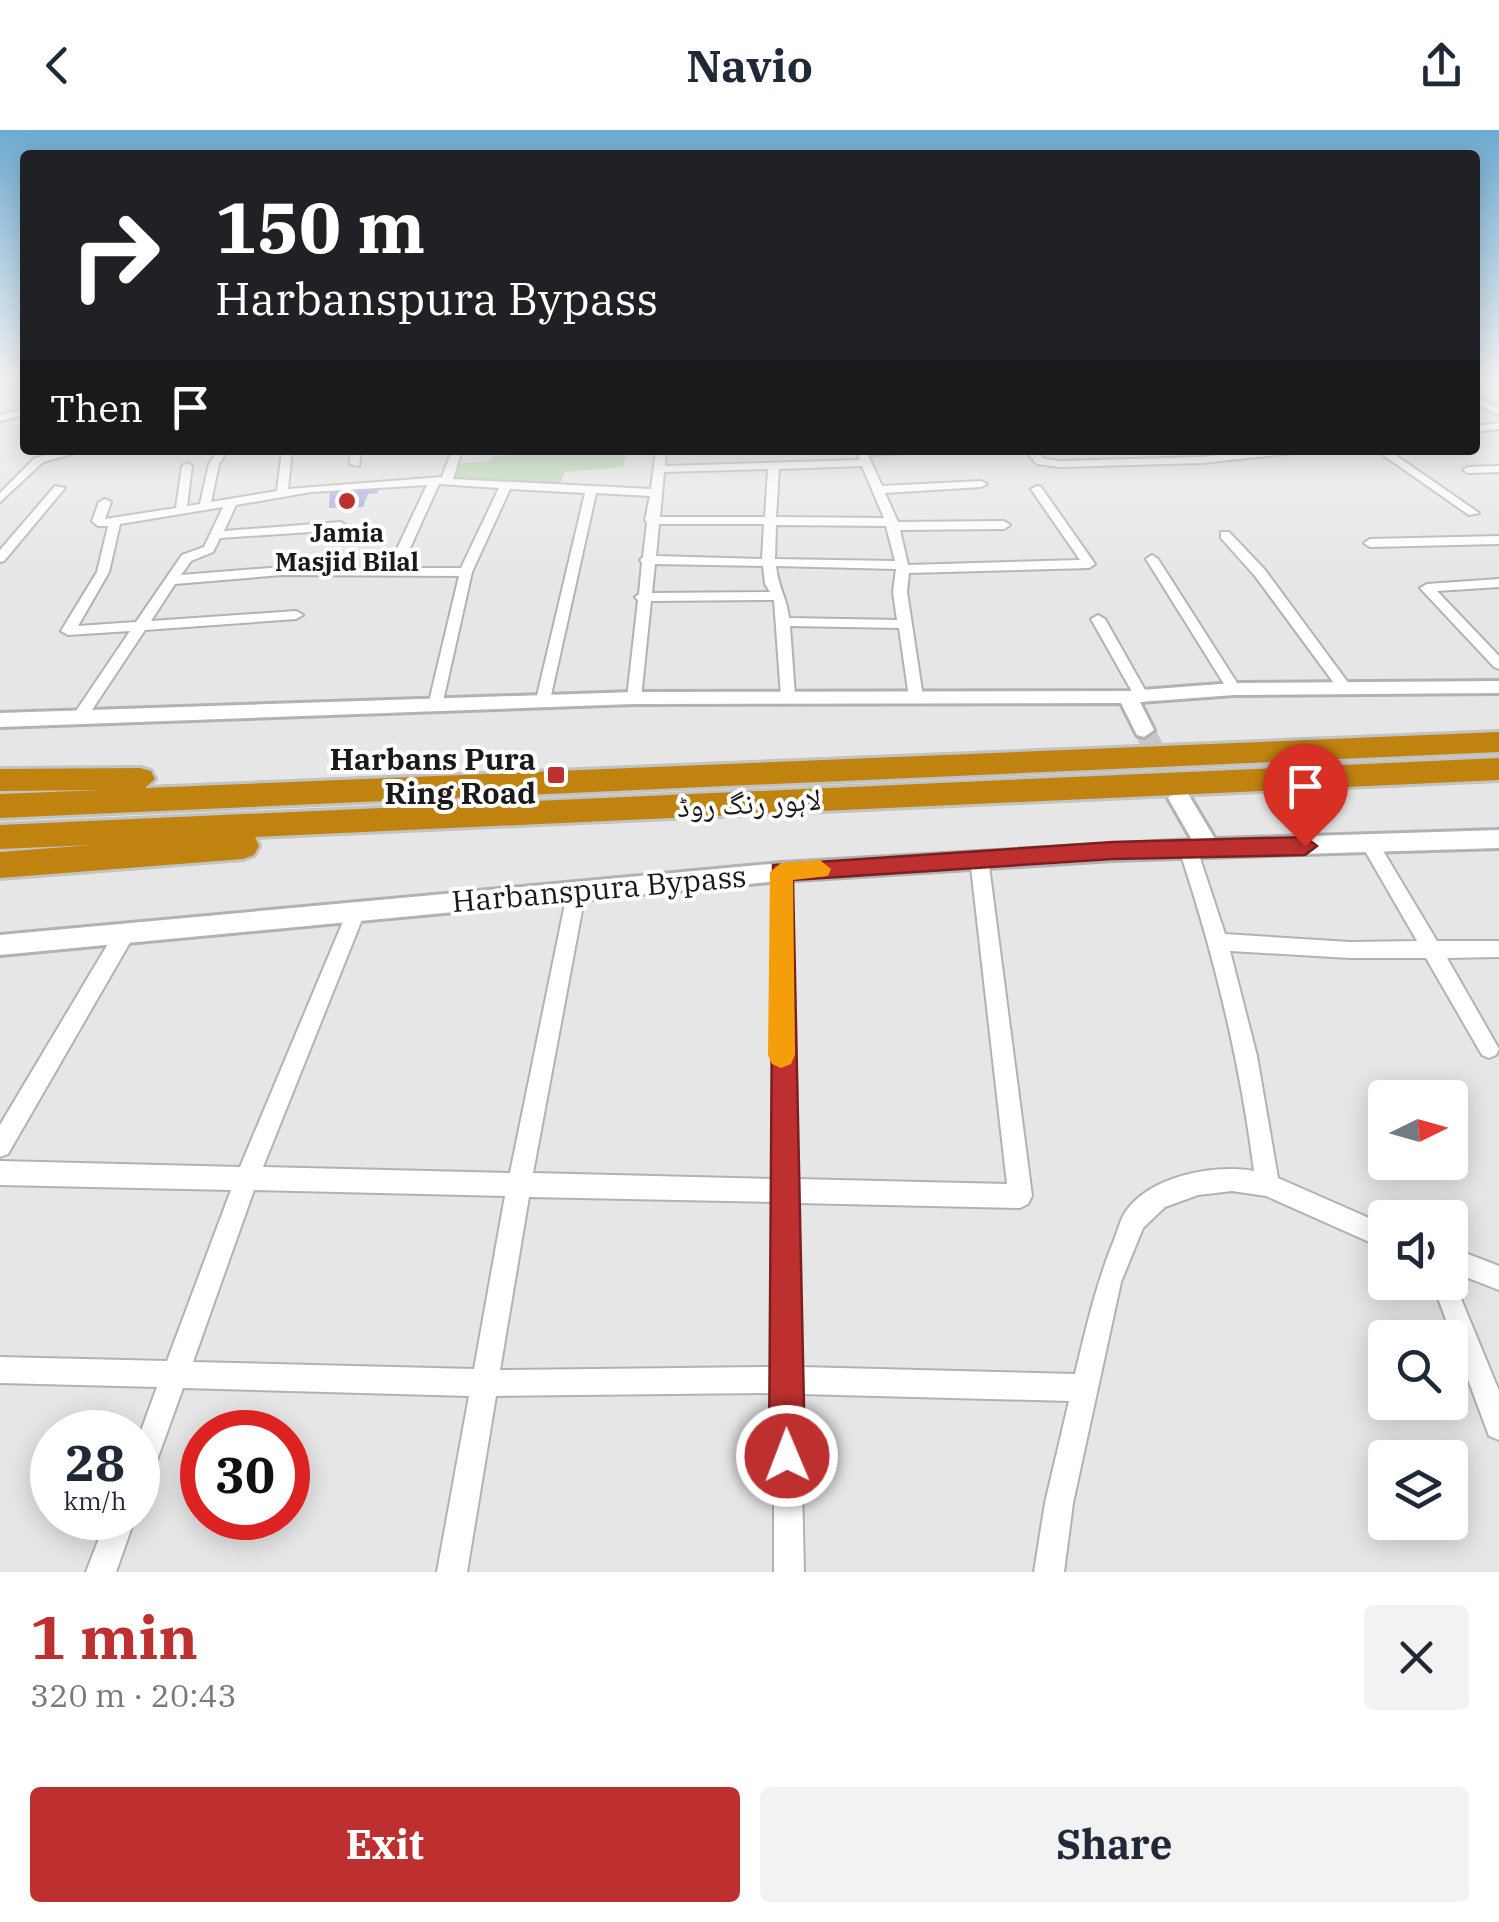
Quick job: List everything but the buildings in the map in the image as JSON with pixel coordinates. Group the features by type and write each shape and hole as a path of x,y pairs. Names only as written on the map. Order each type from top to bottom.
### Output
{"highway":[{"name":"لاہور رنگ روڈ","path":"0,838 554,798 1499,742"},
{"name":"لاہور رنگ روڈ","path":"0,806 554,798 1499,769"},
{"path":"0,780 554,798"},
{"path":"0,865 186,852 554,798"}],"street":[{"path":"0,498 39,460 60,455"},
{"path":"205,504 220,455"},
{"path":"282,493 286,455"},
{"path":"354,464 355,455"},
{"path":"393,571 454,455"},
{"path":"634,698 660,455"},
{"path":"734,455 734,467"},
{"path":"658,469 774,466 863,455 892,524 901,567 916,697"},
{"path":"1034,455 1041,462 1060,464 1246,455"},
{"path":"1388,455 1473,514"},
{"path":"181,508 186,466"},
{"path":"774,466 768,561 772,584 780,596 788,696"},
{"path":"1468,470 1499,469"},
{"path":"0,478 22,477"},
{"path":"104,502 98,521 282,493 441,480 654,493"},
{"path":"880,490 981,484"},
{"path":"436,706 466,572 506,485"},
{"path":"0,558 59,488"},
{"path":"646,560 901,567 1089,564 1037,489"},
{"path":"544,700 591,492"},
{"path":"79,718 186,558 206,552 232,500"},
{"path":"115,520 104,572 68,631 296,614"},
{"path":"651,520 1004,525"},
{"path":"216,536 341,526"},
{"path":"1225,535 1260,573 1347,691"},
{"path":"1370,542 1499,540"},
{"path":"1152,558 1234,689"},
{"path":"172,580 282,571 466,572"},
{"path":"1499,582 1427,588 1499,664"},
{"path":"642,597 780,596"},
{"path":"1098,619 1135,697 1144,730"},
{"path":"782,622 906,624"},
{"path":"0,720 634,698 1135,697 1234,689 1499,687"},
{"path":"1179,798 1198,849 1222,942 1258,1107 1266,1185"},
{"name":"Harbanspura Bypass","path":"0,945 781,872 980,858 1499,839"},
{"path":"1370,844 1436,951 1489,1048"},
{"path":"0,1173 1020,1196 980,858"},
{"path":"781,872 788,1572"},
{"path":"452,1572 519,1184 577,889"},
{"path":"160,1414 248,1179 356,912"},
{"path":"0,1146 125,932"},
{"path":"1222,942 1499,950"},
{"path":"1049,1572 1059,1503 1109,1282 1134,1220 1157,1198 1198,1183 1232,1179 1266,1185 1368,1230"},
{"path":"1468,1266 1499,1278"},
{"path":"1451,1300 1499,1426"},
{"path":"0,1370 485,1383 786,1380 1087,1388"},
{"path":"101,1572 113,1540"}],"green space":[{"path":"627,455 623,467 565,472 559,486 455,478 458,463 487,462 493,456"}],"tunnel":[{"path":"1144,730 1179,798"}],"slow traffic":[{"path":"781,1055 781,872 820,869"}],"place":[{"name":"Jamia Masjid Bilal","path":"347,501"},
{"name":"Harbans Pura Ring Road","path":"556,775"}],"route":[{"path":"787,1456 781,872 1113,850 1305,846"}]}
